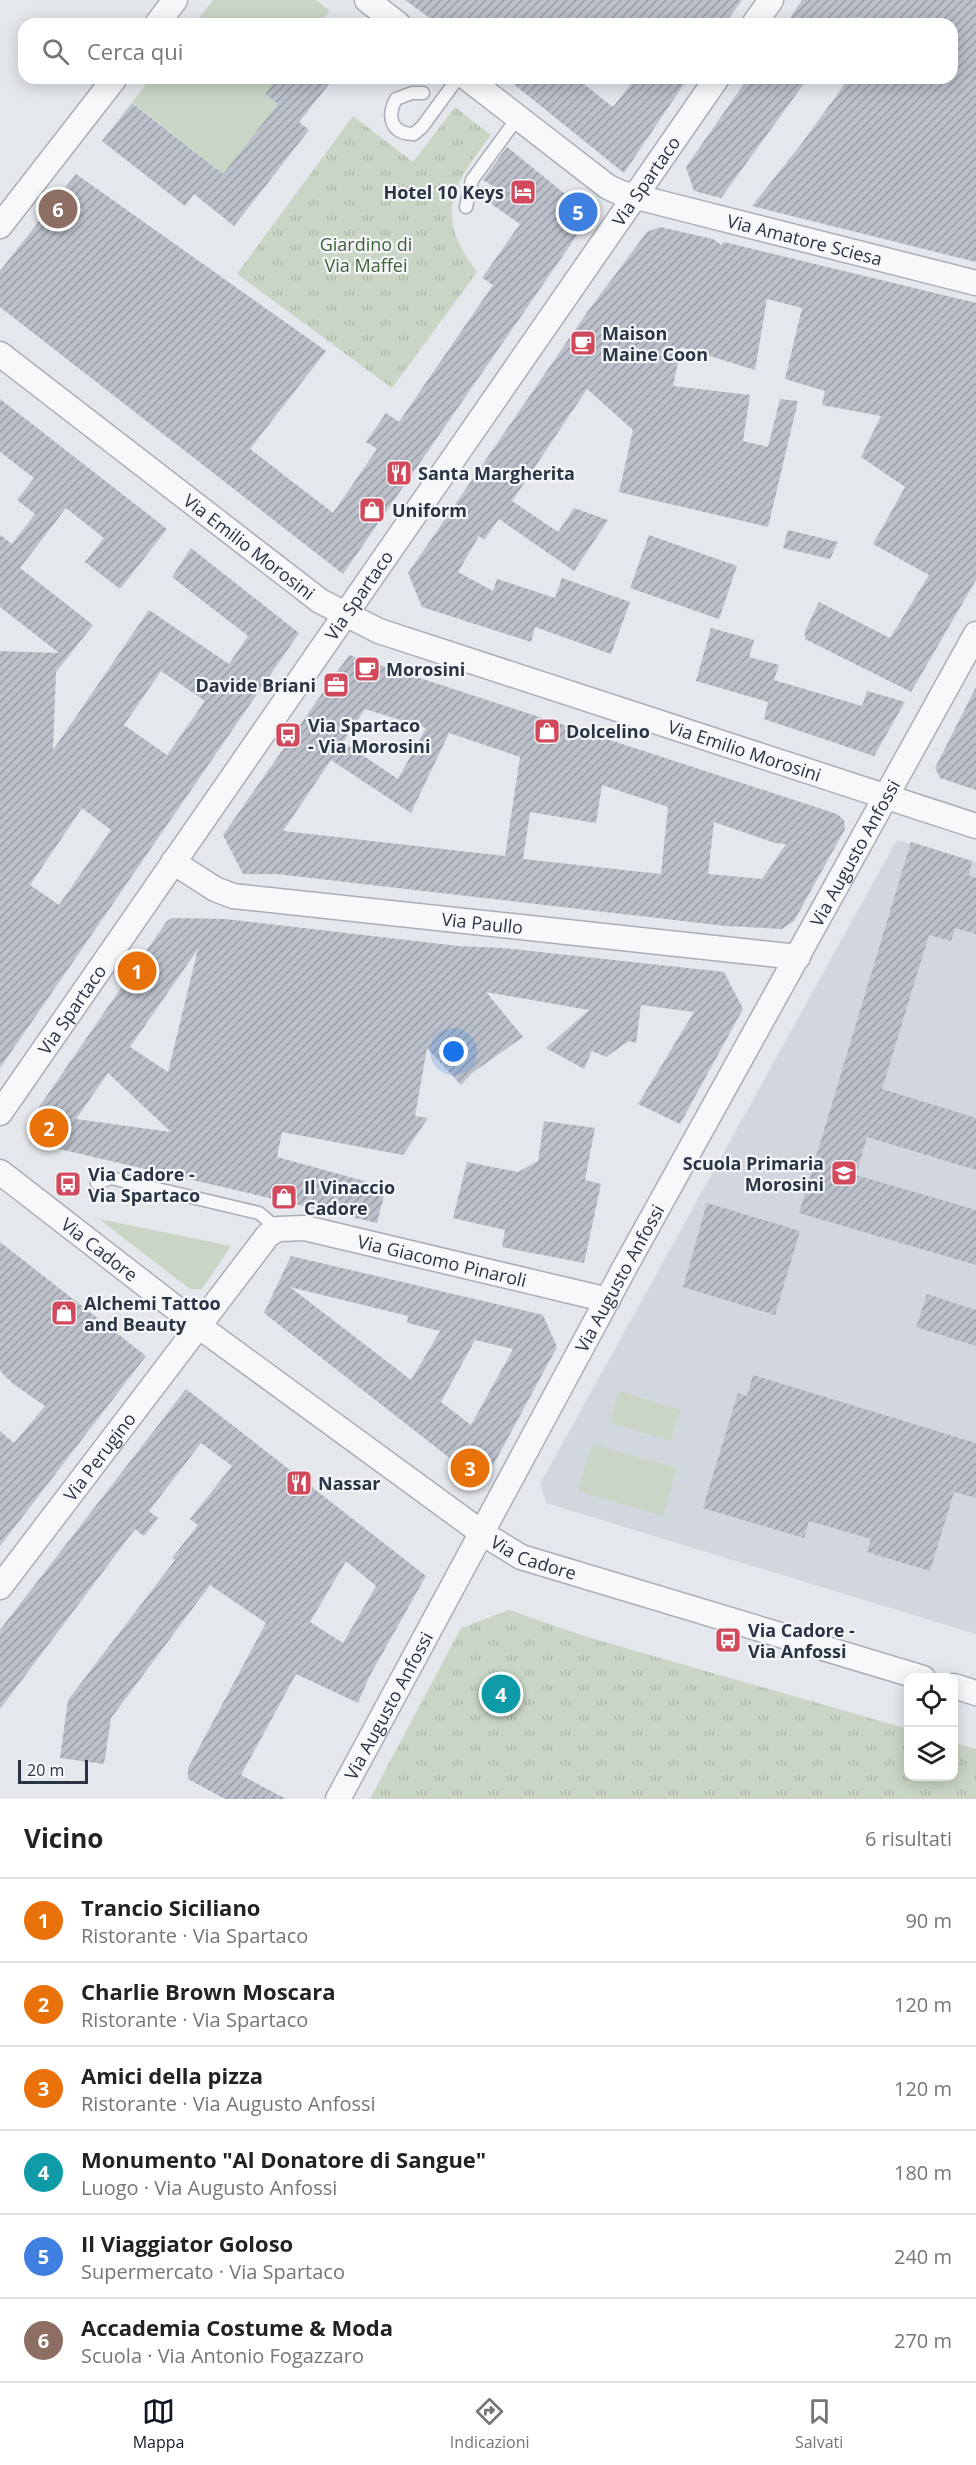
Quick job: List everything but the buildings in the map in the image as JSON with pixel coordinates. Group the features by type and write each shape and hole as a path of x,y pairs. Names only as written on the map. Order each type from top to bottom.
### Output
{"street":[{"path":"162,18 175,0"},
{"path":"367,0 390,18"},
{"path":"758,18 771,0"},
{"path":"0,226 110,84"},
{"name":"Via Amatore Sciesa","path":"475,84 608,187 634,196 976,284"},
{"name":"Via Spartaco","path":"0,1113 713,84"},
{"name":"Via Emilio Morosini","path":"0,354 320,601 345,615 380,631 976,826"},
{"name":"Via Augusto Anfossi","path":"338,1799 608,1300 976,634"},
{"name":"Via Paullo","path":"173,862 215,889 233,896 798,957"},
{"name":"Via Cadore","path":"0,1172 200,1327 482,1533 521,1557 910,1673"},
{"name":"Via Giacomo Pinaroli","path":"278,1229 305,1228 608,1300"},
{"path":"200,1327 268,1235 278,1229"},
{"name":"Via Perugino","path":"0,1587 200,1327"},
{"path":"958,1687 976,1693"}],"lane":[{"path":"423,93 412,93 396,99 390,110 390,119 394,128 404,134 414,134 422,127 454,84"},
{"path":"466,207 472,180 518,117"},
{"path":"98,1183 111,1178 259,1213 278,1229"}],"shaded area":[{"name":"Scuola Primaria Morosini","path":"897,840 976,862 976,1634 546,1503 540,1484"}],"green space":[{"path":"213,0 316,0 330,11 325,18 199,18"},
{"path":"146,84 273,84 265,94 278,104 223,174 132,102"},
{"name":"Giardino di Via Maffei","path":"455,107 491,135 466,170 453,201 452,217 455,233 463,252 477,272 392,388 237,274 353,116 413,162"},
{"path":"99,1219 231,1246 202,1289 190,1289"},
{"path":"619,1391 680,1410 671,1441 610,1423"},
{"path":"592,1444 677,1468 663,1516 578,1491"},
{"path":"509,1610 584,1636 904,1728 904,1781 958,1781 958,1744 976,1749 976,1799 370,1799 461,1628"}],"place":[{"name":"Hotel 10 Keys","path":"523,192"},
{"name":"Accademia Costume & Moda","path":"58,209"},
{"name":"Il Viaggiator Goloso","path":"578,212"},
{"name":"Maison Maine Coon","path":"583,343"},
{"name":"Santa Margherita","path":"399,473"},
{"name":"Uniform","path":"372,510"},
{"name":"Morosini","path":"367,669"},
{"name":"Davide Briani","path":"336,685"},
{"name":"Dolcelino","path":"547,731"},
{"name":"Via Spartaco - Via Morosini","path":"288,735"},
{"name":"Trancio Siciliano","path":"137,971"},
{"name":"Charlie Brown Moscara","path":"49,1128"},
{"name":"Scuola Primaria Morosini","path":"844,1173"},
{"name":"Via Cadore - Via Spartaco","path":"68,1184"},
{"name":"Il Vinaccio Cadore","path":"284,1197"},
{"name":"Alchemi Tattoo and Beauty","path":"64,1313"},
{"name":"Amici della pizza","path":"470,1468"},
{"name":"Nassar","path":"299,1483"},
{"name":"Via Cadore - Via Anfossi","path":"728,1640"},
{"name":"Monumento \"Al Donatore di Sangue\"","path":"501,1694"}]}
